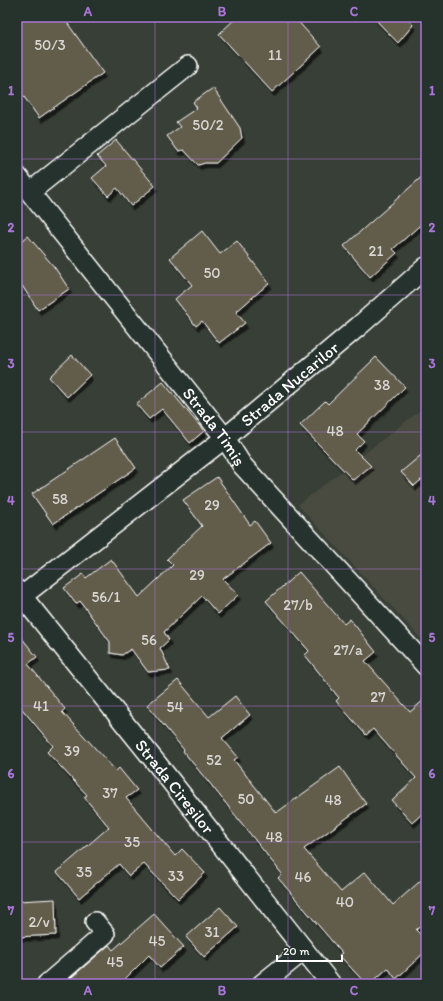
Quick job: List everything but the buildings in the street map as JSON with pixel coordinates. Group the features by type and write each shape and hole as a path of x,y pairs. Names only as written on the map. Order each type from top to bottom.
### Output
{"street":[{"path":"30,192 188,66"},
{"name":"Strada Timiș","path":"17,176 226,438 242,465 426,666"},
{"name":"Strada Nucarilor","path":"19,596 226,438 359,326 426,267"},
{"name":"Strada Cireșilor","path":"19,596 162,770 330,984"},
{"path":"47,984 105,934 95,922"},
{"path":"262,984 304,950"}],"shaded area":[{"path":"426,406 426,644 298,505"}]}
